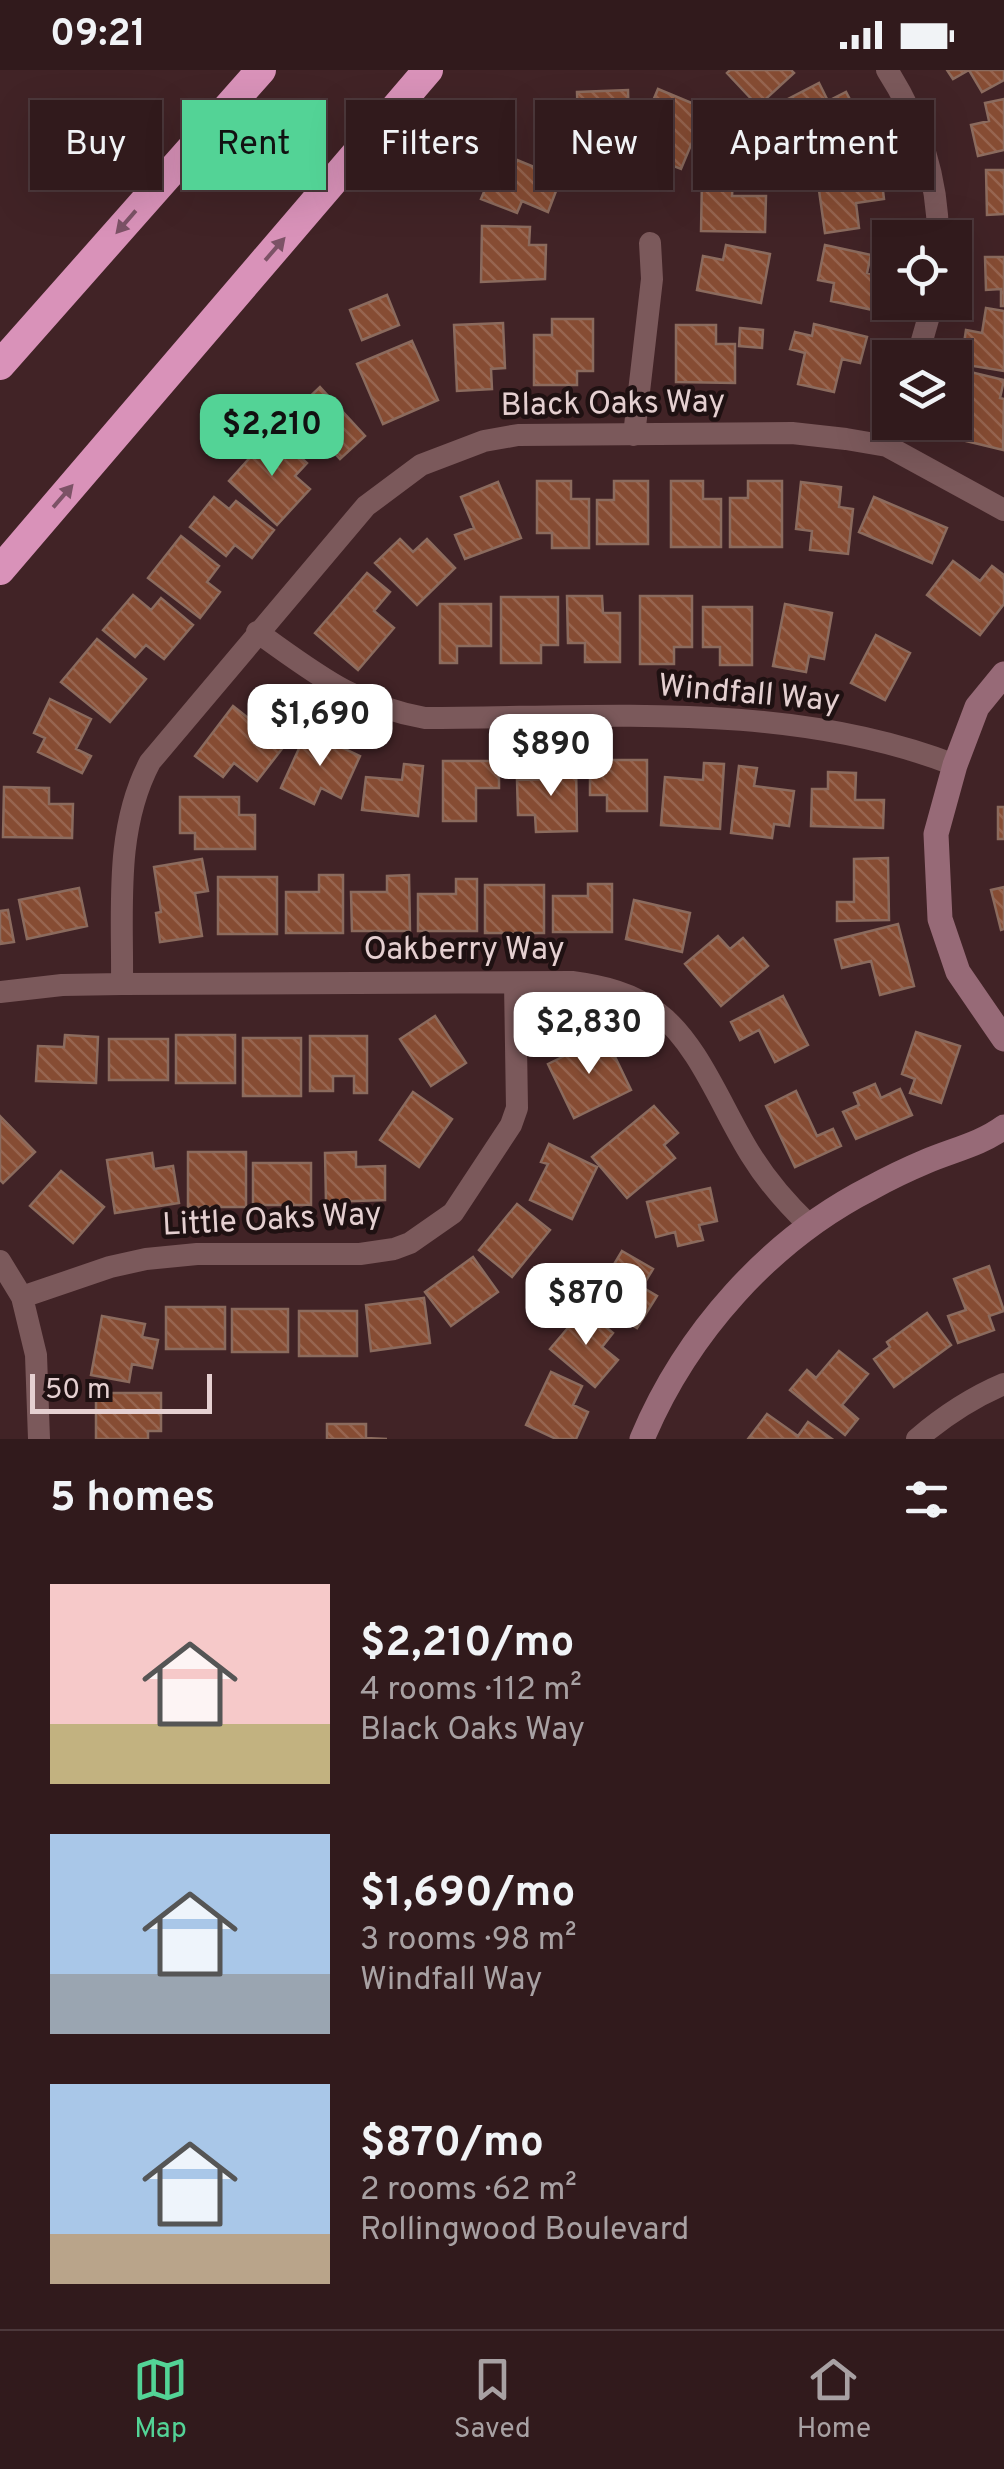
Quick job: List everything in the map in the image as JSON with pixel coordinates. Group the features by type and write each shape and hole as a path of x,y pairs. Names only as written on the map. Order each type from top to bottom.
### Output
{"highway":[{"path":"0,364 260,70"},
{"path":"0,570 428,70"}],"street":[{"path":"887,70 918,132 937,220"},
{"path":"634,435 652,279 650,243"},
{"name":"Black Oaks Way","path":"122,984 126,834 141,778 161,746 366,506 421,465 468,446 518,435 792,434 886,446 1004,510"},
{"path":"886,446 888,440"},
{"name":"Windfall Way","path":"258,632 327,681 390,712 425,718 756,721 814,728 897,746 956,765"},
{"path":"1004,674 977,707 936,834 940,920 958,972 1004,1039"},
{"name":"Oakberry Way","path":"0,992 122,984 572,982 600,986 644,1002 687,1044 752,1158 810,1226"},
{"name":"Little Oaks Way","path":"22,1297 146,1259 197,1254 377,1253 426,1235 453,1213 511,1125 517,1108 514,983"},
{"path":"642,1439 680,1365 711,1322 745,1282 810,1226 867,1190 1004,1128"},
{"path":"0,1261 22,1297 36,1355 38,1439"},
{"path":"917,1439 953,1411 1004,1384"}],"building":[{"path":"947,70 969,70 953,79"},
{"path":"969,70 1004,70 1004,80 982,92"},
{"path":"727,73 794,73 765,100 752,100"},
{"path":"819,83 828,100 786,100"},
{"path":"658,89 693,104 693,140 681,169 673,166 673,100 653,100"},
{"path":"628,90 628,100 577,100 577,92"},
{"path":"846,92 850,100 830,100"},
{"path":"1004,99 1004,150 978,156 971,125 989,121 985,103"},
{"path":"517,160 535,167 535,190 556,190 548,212 522,201 517,213 481,199 485,190 515,190"},
{"path":"986,170 1004,170 1004,214 987,215"},
{"path":"702,190 732,190 732,196 766,196 765,232 701,231"},
{"path":"819,190 883,190 884,199 856,203 859,228 825,233"},
{"path":"482,226 530,227 529,245 546,245 545,279 481,282"},
{"path":"726,245 770,254 761,303 697,290 703,256 723,260"},
{"path":"825,245 871,255 867,273 872,274 872,310 831,301 834,283 818,280"},
{"path":"985,257 1004,257 1004,306 1001,289 986,290"},
{"path":"387,295 399,325 362,340 350,310"},
{"path":"986,308 1004,311 1004,371 972,366 972,340 965,340 966,330 982,333"},
{"path":"552,319 593,319 593,371 577,371 577,385 534,385 534,335 552,335"},
{"path":"503,323 505,368 491,369 492,389 457,391 454,325"},
{"path":"814,324 867,337 860,363 842,359 834,392 798,384 805,353 790,349 795,332 812,336"},
{"path":"676,325 716,325 716,344 735,344 735,383 676,382"},
{"path":"740,328 763,330 762,348 739,346"},
{"path":"412,341 438,400 383,424 357,364"},
{"path":"972,372 1004,380 1000,398 1004,399 1003,450 962,440 972,440"},
{"path":"320,387 365,436 340,459 325,443 312,455 282,423"},
{"path":"273,432 307,463 295,476 310,489 277,525 229,481"},
{"path":"537,481 571,481 571,499 589,499 589,548 552,548 552,533 537,533"},
{"path":"614,481 648,481 648,544 597,544 597,500 614,500"},
{"path":"671,481 703,481 703,499 721,499 721,547 671,547"},
{"path":"748,481 782,481 782,547 730,547 730,498 748,498"},
{"path":"498,482 521,538 465,559 455,535 474,528 461,497"},
{"path":"801,482 841,487 839,507 853,509 848,554 810,550 812,531 796,529"},
{"path":"214,497 229,509 236,501 274,530 252,558 235,545 226,556 190,527"},
{"path":"874,497 947,528 932,563 859,532"},
{"path":"181,536 219,566 207,582 220,592 200,618 148,578"},
{"path":"400,539 413,552 427,539 455,568 417,605 375,563"},
{"path":"953,561 980,581 992,566 1004,575 1004,604 980,635 927,595"},
{"path":"367,573 390,592 374,611 394,628 358,670 315,633"},
{"path":"133,595 151,610 161,598 193,625 164,659 146,645 135,657 103,630"},
{"path":"567,596 602,596 603,613 620,613 620,662 585,662 585,643 568,643"},
{"path":"640,596 692,596 692,647 674,647 674,664 640,664"},
{"path":"501,597 558,597 558,645 541,645 541,663 501,663"},
{"path":"440,604 491,604 491,646 457,646 457,663 440,663"},
{"path":"785,604 832,613 824,659 809,656 806,672 773,666"},
{"path":"703,607 752,607 752,665 720,665 720,647 703,647"},
{"path":"876,635 910,653 885,700 851,683"},
{"path":"97,639 146,679 110,722 61,682"},
{"path":"50,699 91,719 76,749 91,756 82,773 38,752 45,738 34,733"},
{"path":"233,706 261,728 271,714 295,732 257,781 234,763 223,777 195,756"},
{"path":"307,731 360,756 341,798 321,788 314,804 281,788"},
{"path":"590,760 647,760 647,811 607,811 607,795 590,795"},
{"path":"443,761 499,761 499,788 476,788 476,821 443,821"},
{"path":"576,761 577,831 536,832 535,815 518,815 517,780 553,779 553,762"},
{"path":"704,763 724,764 720,829 661,825 665,777 703,780"},
{"path":"404,764 423,766 418,816 362,810 366,777 402,780"},
{"path":"739,766 757,768 754,786 794,791 789,826 774,824 772,838 731,833"},
{"path":"828,772 856,773 855,800 884,800 883,828 811,826 812,789 828,789"},
{"path":"4,787 49,788 49,804 73,804 72,838 3,837"},
{"path":"180,797 239,797 239,815 255,815 255,849 195,849 195,833 180,833"},
{"path":"998,807 1004,807 1004,839 998,839"},
{"path":"888,858 889,920 837,921 837,902 854,902 854,859"},
{"path":"202,859 208,891 195,893 202,936 160,942 156,913 161,912 154,867"},
{"path":"319,875 343,875 343,933 286,933 286,892 319,892"},
{"path":"409,875 410,931 352,931 351,892 387,892 387,876"},
{"path":"218,877 277,877 277,934 218,934"},
{"path":"456,879 477,879 477,931 418,931 418,894 456,894"},
{"path":"588,884 612,884 612,932 553,932 553,896 588,896"},
{"path":"485,885 544,885 544,933 485,933"},
{"path":"1004,887 1004,929 1001,930 991,890"},
{"path":"79,888 87,926 27,939 19,900"},
{"path":"634,900 690,913 682,952 626,939"},
{"path":"8,910 14,942 0,944 0,911"},
{"path":"898,924 914,986 880,995 871,961 842,968 835,940"},
{"path":"718,936 730,949 743,938 768,966 721,1006 685,964"},
{"path":"783,996 808,1045 775,1062 759,1030 740,1040 731,1022"},
{"path":"435,1016 466,1063 431,1086 400,1039"},
{"path":"916,1032 960,1046 941,1103 910,1093 915,1079 902,1074"},
{"path":"65,1035 98,1037 96,1083 36,1081 38,1046 64,1047"},
{"path":"176,1035 235,1035 235,1083 176,1083"},
{"path":"310,1036 367,1036 367,1093 354,1093 354,1076 333,1076 333,1091 310,1091"},
{"path":"605,1036 631,1090 574,1118 548,1064"},
{"path":"243,1038 301,1038 301,1096 243,1096"},
{"path":"109,1039 168,1039 168,1080 109,1080"},
{"path":"875,1084 881,1098 900,1089 912,1115 856,1139 843,1112 859,1105 854,1093"},
{"path":"796,1091 817,1136 833,1129 841,1146 795,1167 766,1106"},
{"path":"413,1092 452,1119 419,1167 380,1140"},
{"path":"654,1106 678,1133 664,1145 675,1158 627,1198 592,1157"},
{"path":"0,1116 35,1152 3,1183 0,1180"},
{"path":"549,1144 597,1167 572,1219 530,1200 548,1164 541,1162"},
{"path":"188,1152 246,1152 246,1207 188,1207"},
{"path":"356,1152 356,1167 385,1166 385,1200 326,1202 325,1153"},
{"path":"152,1153 154,1169 173,1166 179,1203 115,1213 107,1160"},
{"path":"253,1163 311,1163 311,1205 253,1205"},
{"path":"61,1171 104,1207 73,1243 30,1206"},
{"path":"710,1188 717,1221 699,1225 703,1240 678,1246 675,1232 656,1237 647,1202"},
{"path":"517,1204 550,1230 512,1277 479,1250"},
{"path":"622,1251 653,1269 642,1287 657,1296 637,1328 592,1301"},
{"path":"473,1257 498,1292 451,1326 425,1292"},
{"path":"989,1266 1004,1311 989,1316 994,1330 958,1343 948,1316 966,1310 954,1279"},
{"path":"424,1298 430,1343 371,1351 366,1305"},
{"path":"166,1307 225,1307 225,1349 166,1349"},
{"path":"232,1309 288,1309 288,1352 232,1352"},
{"path":"584,1309 613,1333 602,1347 618,1360 595,1387 550,1349"},
{"path":"299,1311 357,1311 357,1356 299,1356"},
{"path":"927,1313 951,1345 894,1387 874,1359 890,1347 887,1342"},
{"path":"102,1316 145,1324 142,1337 158,1340 152,1368 132,1364 129,1382 91,1375"},
{"path":"839,1351 868,1374 842,1405 858,1419 845,1435 790,1390 807,1370 816,1378"},
{"path":"551,1372 582,1386 573,1405 588,1412 576,1439 556,1439 526,1425"},
{"path":"96,1393 161,1393 161,1431 148,1431 148,1439 96,1439"},
{"path":"767,1414 798,1436 808,1422 832,1439 748,1439"},
{"path":"327,1424 366,1424 366,1438 387,1439 327,1439"}]}
